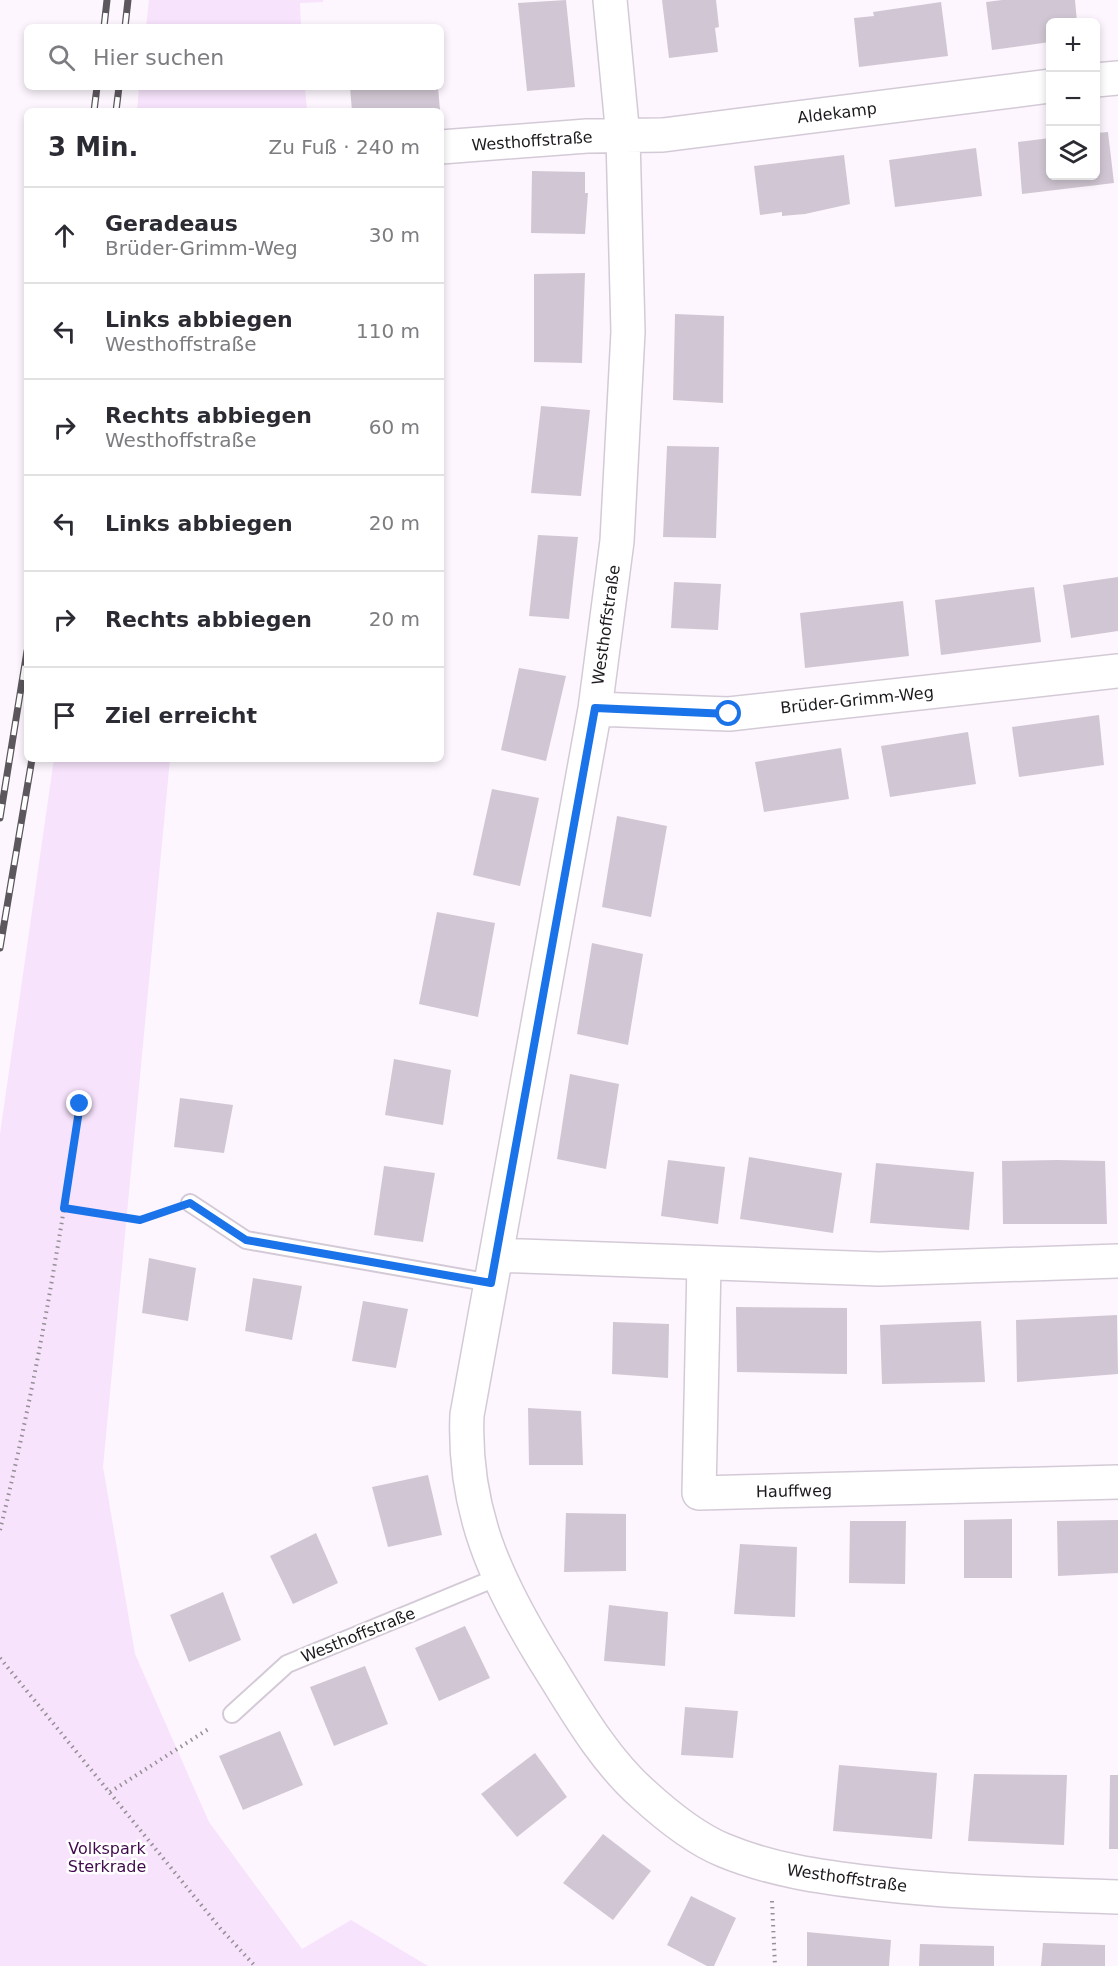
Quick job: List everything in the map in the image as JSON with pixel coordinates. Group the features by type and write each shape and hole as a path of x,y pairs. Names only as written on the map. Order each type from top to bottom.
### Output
{"street":[{"name":"Westhoffstraße","path":"610,0 623,137 628,332 617,541 595,708 467,1416 465,1444 479,1523 498,1577 588,1728 641,1793 681,1824 720,1849 770,1866 816,1876 900,1886 1118,1897"},
{"path":"1100,80 1118,78"},
{"name":"Aldekamp","path":"623,137 663,135 1046,87"},
{"name":"Westhoffstraße","path":"444,147 587,136 623,137"},
{"name":"Brüder-Grimm-Weg","path":"595,708 729,714 1118,671"},
{"path":"493,1269 704,1264 879,1269 1118,1261"},
{"name":"Hauffweg","path":"704,1264 699,1493 1118,1482"}],"lane":[{"path":"190,1203 246,1240 493,1269"},
{"name":"Westhoffstraße","path":"232,1714 287,1664 498,1577"}],"path":[{"path":"0,1530 18,1459 64,1208 80,1104"},
{"path":"64,1208 140,1220 190,1203"},
{"path":"0,1658 220,1928 255,1966"},
{"path":"110,1792 232,1714"},
{"path":"770,1866 775,1966"}],"green space":[{"path":"149,0 323,0 323,2 300,3 301,24 146,24"},
{"path":"139,90 305,90 307,108 137,108"},
{"name":"Volkspark Sterkrade","path":"54,762 170,762 103,1467 135,1654 209,1822 302,1949 351,1920 428,1966 0,1966 0,1134"}],"building":[{"path":"566,0 575,87 527,91 518,3"},
{"path":"662,0 716,0 719,27 715,28 718,52 669,58"},
{"path":"1075,0 1077,18 1046,18 1046,43 992,50 986,2"},
{"path":"941,2 948,56 859,67 854,18 874,16 873,12"},
{"path":"350,90 438,90 440,108 352,108"},
{"path":"1108,132 1114,183 1022,194 1018,142 1046,138 1046,180 1100,180 1100,133"},
{"path":"976,148 982,196 895,207 889,160"},
{"path":"844,155 850,204 805,214 782,216 782,212 760,215 754,166"},
{"path":"532,171 585,172 585,193 588,193 585,234 531,233"},
{"path":"585,273 582,363 534,362 534,274"},
{"path":"675,314 724,316 723,403 673,400"},
{"path":"541,406 590,410 581,496 531,493"},
{"path":"667,446 719,447 716,538 663,537"},
{"path":"538,535 578,537 569,619 529,616"},
{"path":"1118,577 1118,631 1071,638 1063,585"},
{"path":"674,582 721,584 718,630 671,628"},
{"path":"1034,587 1041,642 941,655 935,600"},
{"path":"903,601 909,656 805,668 800,613"},
{"path":"519,668 566,676 546,761 501,750"},
{"path":"1099,715 1104,765 1019,777 1012,727"},
{"path":"968,732 976,784 890,797 881,746"},
{"path":"841,748 849,799 764,812 755,762"},
{"path":"492,789 539,798 520,886 473,875"},
{"path":"617,816 667,826 651,917 602,907"},
{"path":"437,912 495,923 478,1017 419,1004"},
{"path":"592,943 643,954 628,1045 577,1034"},
{"path":"394,1059 451,1070 443,1125 385,1115"},
{"path":"570,1074 619,1084 606,1169 557,1159"},
{"path":"180,1098 233,1105 224,1153 174,1147"},
{"path":"749,1157 842,1173 833,1233 740,1219"},
{"path":"668,1160 725,1167 718,1224 661,1216"},
{"path":"1002,1161 1105,1161 1107,1224 1003,1224"},
{"path":"876,1163 974,1172 969,1230 870,1223"},
{"path":"384,1166 435,1173 423,1242 374,1235"},
{"path":"149,1258 196,1268 188,1321 142,1313"},
{"path":"253,1278 302,1286 292,1340 245,1331"},
{"path":"363,1301 408,1309 396,1368 352,1361"},
{"path":"736,1307 847,1308 847,1374 737,1372"},
{"path":"1117,1315 1118,1374 1017,1382 1016,1320"},
{"path":"981,1321 985,1382 882,1384 880,1325"},
{"path":"613,1322 669,1324 668,1378 612,1374"},
{"path":"528,1408 581,1411 583,1465 529,1465"},
{"path":"428,1475 442,1535 388,1547 372,1487"},
{"path":"566,1513 626,1514 626,1571 564,1572"},
{"path":"1012,1519 1012,1578 964,1578 964,1520"},
{"path":"1118,1520 1118,1573 1058,1576 1057,1521"},
{"path":"850,1521 906,1521 905,1584 849,1583"},
{"path":"316,1533 338,1583 293,1604 270,1556"},
{"path":"740,1544 797,1547 795,1617 734,1614"},
{"path":"223,1592 241,1640 189,1662 170,1615"},
{"path":"609,1605 668,1612 665,1666 604,1661"},
{"path":"465,1626 490,1678 439,1701 415,1648"},
{"path":"365,1666 388,1724 334,1746 310,1687"},
{"path":"685,1707 738,1711 733,1758 681,1755"},
{"path":"280,1731 303,1785 243,1810 219,1756"},
{"path":"535,1753 567,1797 517,1837 481,1794"},
{"path":"839,1765 937,1773 932,1839 833,1831"},
{"path":"974,1774 1067,1775 1064,1845 968,1841"},
{"path":"1110,1775 1118,1775 1118,1849 1109,1849"},
{"path":"603,1834 651,1871 613,1920 563,1883"},
{"path":"691,1896 736,1918 714,1966 707,1966 667,1945"},
{"path":"807,1932 891,1940 889,1966 807,1966"},
{"path":"1043,1943 1105,1945 1105,1966 1041,1966"},
{"path":"920,1944 994,1946 994,1966 919,1966"}],"railway":[{"path":"104,24 107,0"},
{"path":"125,24 128,0"},
{"path":"94,108 97,90"},
{"path":"116,108 119,90"},
{"path":"0,818 24,670"},
{"path":"0,948 31,762"}],"route":[{"path":"80,1104 64,1208 140,1220 190,1203 246,1240 491,1283 595,708 729,714"}]}
